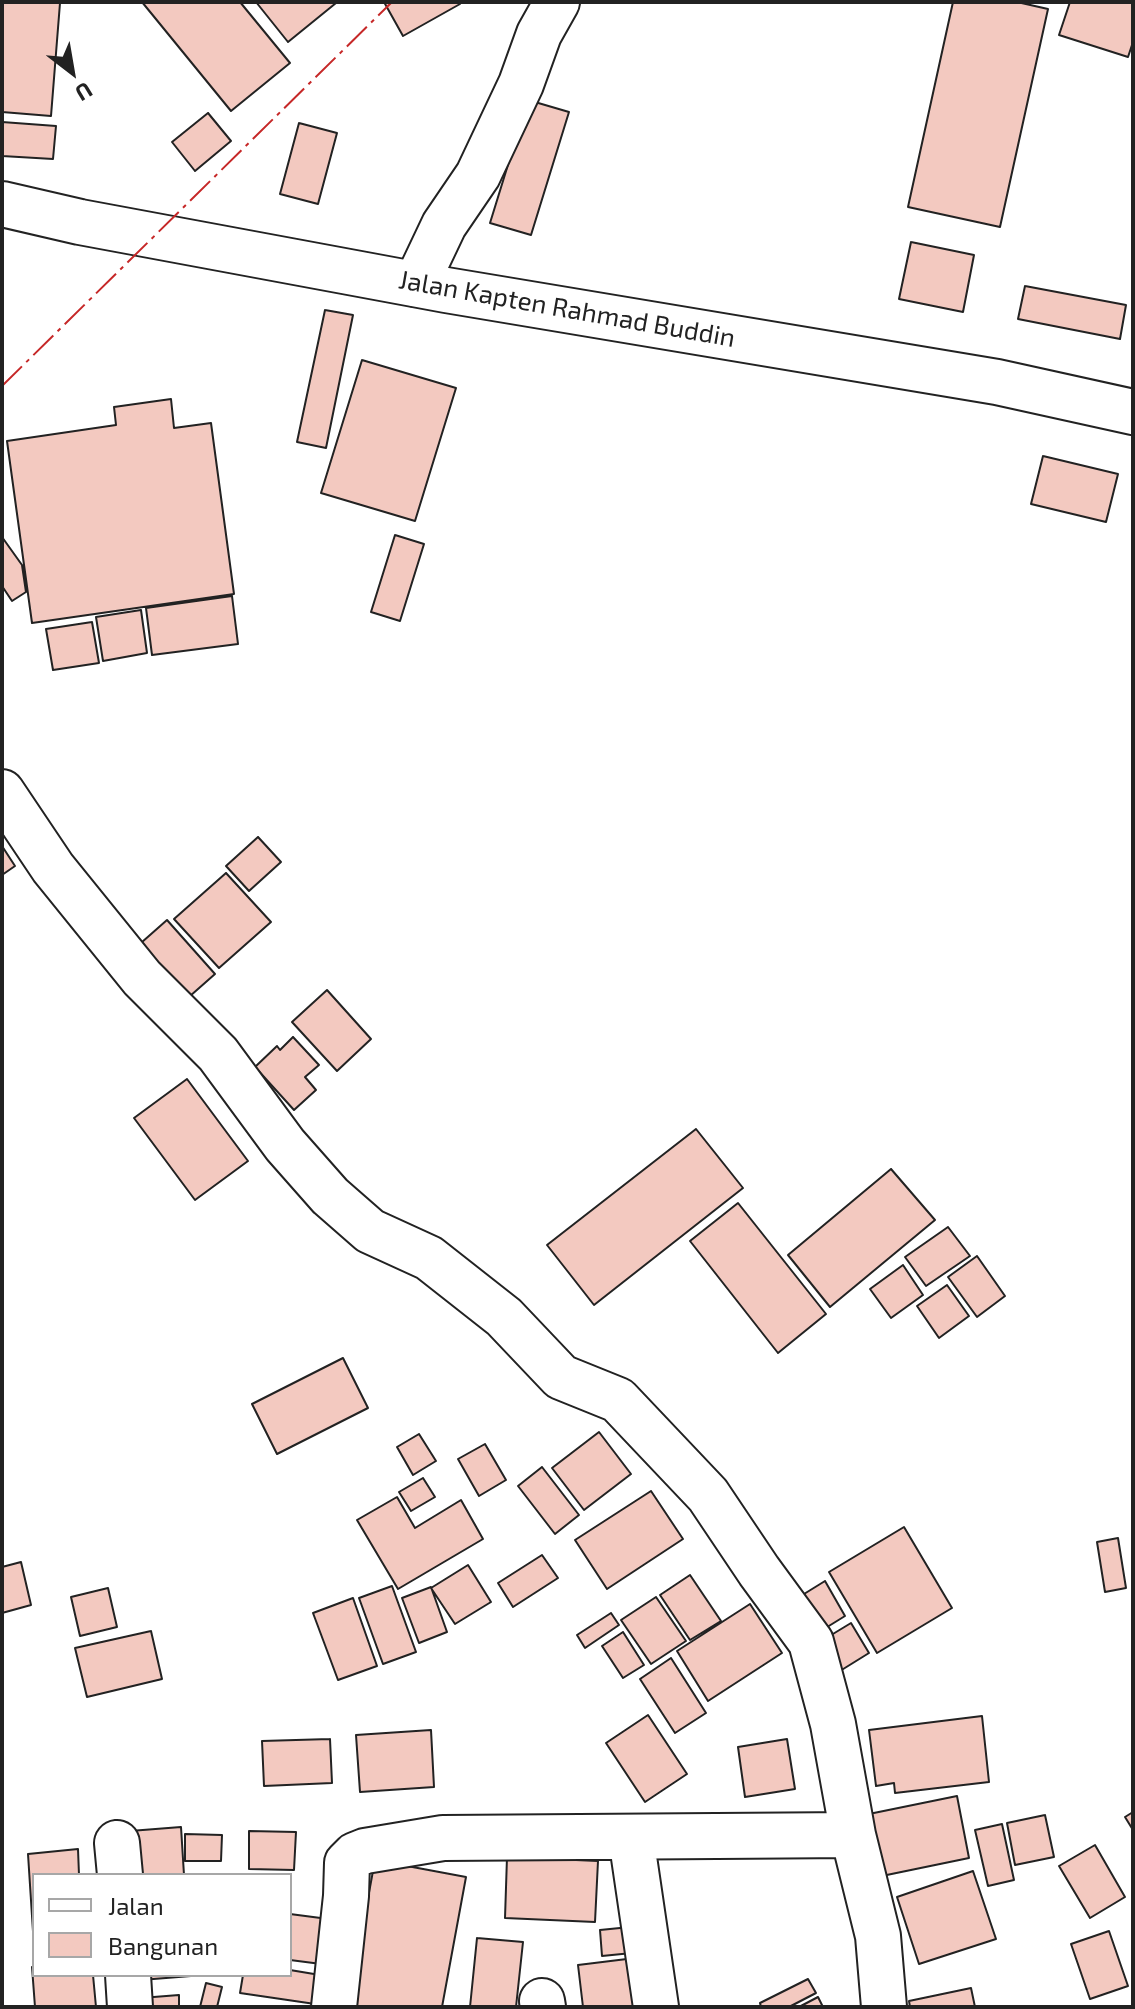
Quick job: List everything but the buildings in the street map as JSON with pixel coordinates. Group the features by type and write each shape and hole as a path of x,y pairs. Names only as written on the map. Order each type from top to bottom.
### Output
{"street":[{"path":"416,284 444,225 478,175 521,84 539,34 557,2"},
{"name":"Jalan Kapten Rahmad Buddin","path":"2,204 80,222 477,296 997,382 1133,412"},
{"path":"2,792 63,880 142,978 218,1054 285,1145 330,1196 370,1231 429,1258 504,1317 561,1377 618,1400 708,1495 811,1642 833,1724 853,1835 878,1936 884,2007"},
{"path":"334,2007 347,1863 355,1855 443,1838 853,1835"},
{"path":"631,1837 656,2007"},
{"path":"128,1977 130,2007"}],"power":[{"path":"2,386 392,2"}]}
